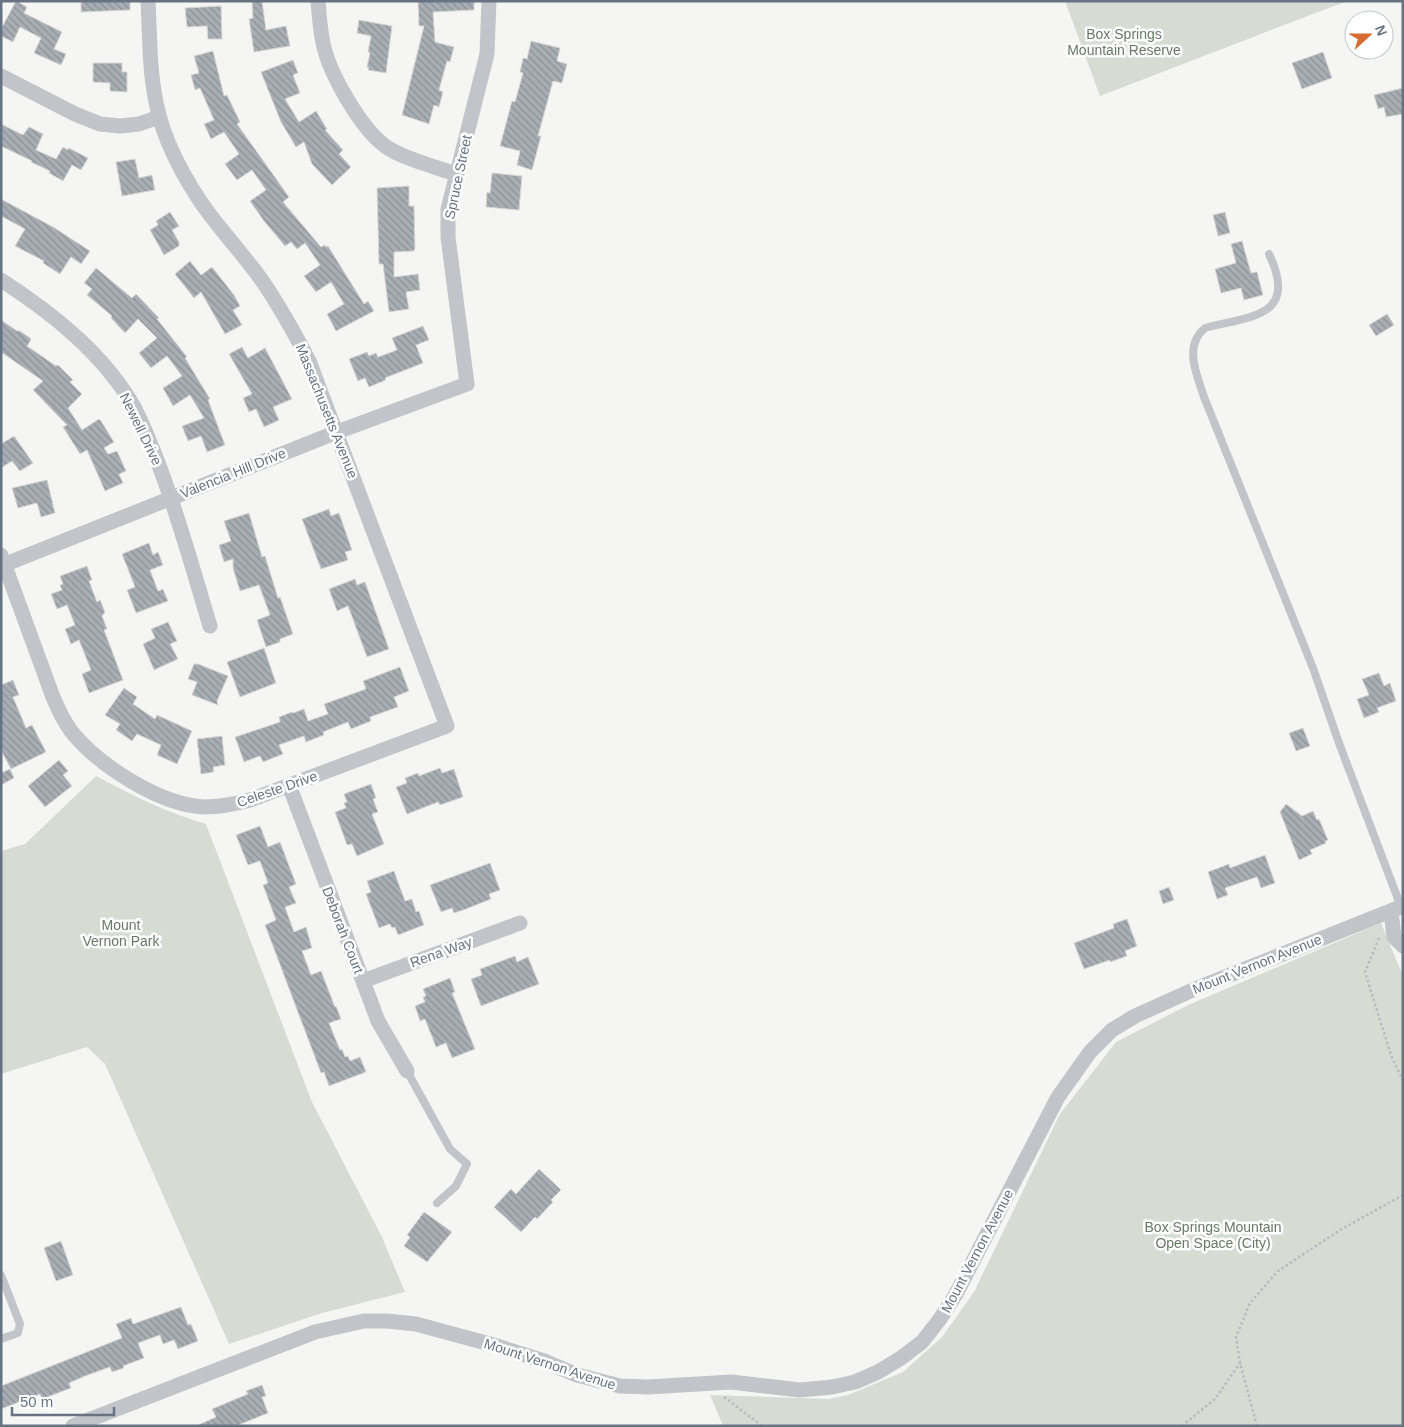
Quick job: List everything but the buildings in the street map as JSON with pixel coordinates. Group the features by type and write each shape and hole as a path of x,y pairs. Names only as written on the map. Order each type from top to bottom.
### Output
{"street":[{"name":"Massachusetts Avenue","path":"148,1 153,86 159,116 182,170 199,199 263,282 293,330 309,361 447,726"},
{"path":"318,1 323,45 339,82 366,126 386,146 402,155 456,174"},
{"name":"Spruce Street","path":"467,384 448,237 448,209 487,54 489,1"},
{"path":"1,76 75,114 100,124 120,126 138,124 159,116"},
{"name":"Newell Drive","path":"1,280 30,298 56,319 101,363 122,388 145,431 172,498 210,626"},
{"name":"Valencia Hill Drive","path":"2,562 172,498 336,432 467,384"},
{"name":"Celeste Drive","path":"2,562 59,712 71,731 90,751 108,765 151,792 178,802 203,807 227,806 250,800 447,726"},
{"name":"Deborah Court","path":"289,786 378,1021 407,1071"},
{"path":"1397,912 1394,937 1403,946"},
{"name":"Mount Vernon Avenue","path":"73,1426 307,1334 364,1320 416,1324 497,1346 544,1361 577,1375 620,1386 648,1387 731,1382 800,1390 832,1387 855,1382 878,1372 901,1358 922,1342 940,1319 956,1294 1058,1097 1090,1052 1112,1030 1134,1016 1195,988 1397,912"},
{"name":"Rena Way","path":"363,981 520,923"}],"lane":[{"path":"1269,254 1280,281 1280,292 1271,307 1262,314 1205,328 1197,334 1193,344 1194,363 1204,397 1313,668 1397,912"},
{"path":"407,1071 450,1149 467,1164 456,1186 438,1203"},
{"path":"1,1275 20,1324 18,1333 1,1339"}],"path":[{"path":"1397,912 1379,937 1365,972 1391,1055 1403,1081"},
{"path":"1257,1426 1240,1363 1236,1336 1250,1303 1278,1271 1340,1230 1403,1195"},
{"path":"1182,1426 1214,1400 1240,1363"},
{"path":"704,1383 762,1426"}],"green space":[{"name":"Box Springs Mountain Reserve","path":"1065,1 1347,1 1100,96"},
{"name":"Mount Vernon Park","path":"96,776 136,797 206,824 312,1102 382,1237 405,1292 322,1313 229,1344 105,1064 87,1047 1,1074 1,851 25,844"},
{"name":"Box Springs Mountain Open Space (City)","path":"1381,923 1403,976 1403,1426 723,1426 710,1395 828,1399 848,1395 903,1372 942,1337 974,1292 1060,1114 1116,1042 1188,1005"}]}
